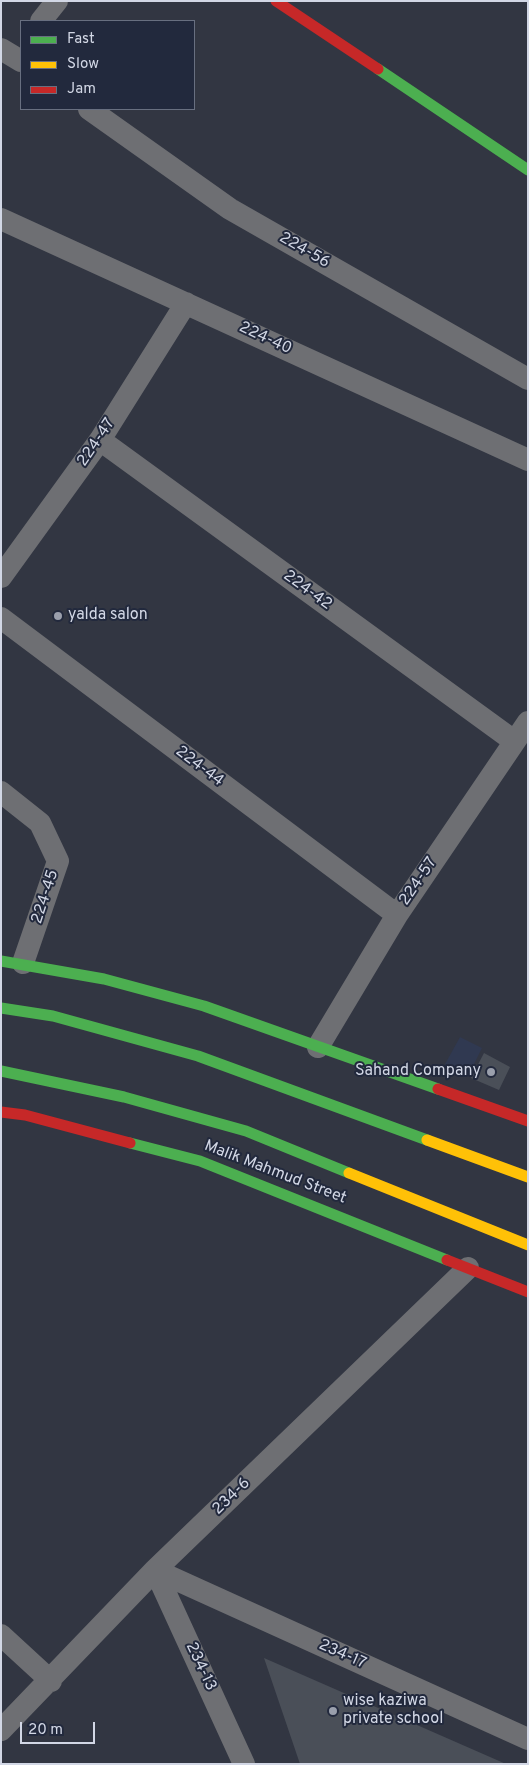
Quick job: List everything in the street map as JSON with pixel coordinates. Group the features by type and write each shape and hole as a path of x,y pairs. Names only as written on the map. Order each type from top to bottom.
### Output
{"main road":[{"path":"276,1 528,170"},
{"path":"12,962 104,979 204,1006 526,1118"},
{"path":"1,1008 53,1016 198,1056 528,1177"},
{"path":"1,1071 124,1097 246,1132 528,1245"},
{"name":"Malik Mahmud Street","path":"1,1112 25,1115 200,1161 528,1292"}],"street":[{"path":"43,20 57,1"},
{"name":"224-56","path":"89,110 230,209 528,379"},
{"name":"224-40","path":"4,225 186,303 528,460"},
{"name":"224-47","path":"1,577 100,440 186,303"},
{"name":"224-42","path":"100,440 514,741"},
{"name":"224-44","path":"1,618 397,915"},
{"name":"224-57","path":"318,1047 397,915 528,722"},
{"name":"224-45","path":"1,792 40,823 58,861 12,962"},
{"name":"234-6","path":"1,1730 51,1681 155,1570 468,1268"},
{"name":"234-17","path":"155,1570 528,1739"},
{"name":"234-13","path":"155,1570 244,1764"},
{"path":"1,1635 51,1681"}],"shaded area":[{"path":"460,1037 482,1048 468,1076 444,1066"}],"building":[{"name":"Sahand Company","path":"484,1053 510,1067 499,1090 471,1078"},
{"name":"wise kaziwa private school","path":"264,1658 506,1764 300,1764"}],"traffic: fast":[{"path":"378,69 528,170"},
{"path":"1,961 104,979 204,1006 438,1089"},
{"path":"1,1008 53,1016 198,1056 427,1140"},
{"path":"1,1071 124,1097 246,1131 349,1173"},
{"path":"130,1143 200,1161 447,1260"}],"traffic: slow":[{"path":"427,1140 528,1177"},
{"path":"349,1173 528,1245"}],"traffic: jam":[{"path":"276,1 378,69"},
{"path":"438,1089 528,1121"},
{"path":"1,1112 25,1115 130,1143"},
{"path":"447,1260 528,1292"}],"place":[{"name":"yalda salon","path":"58,616"},
{"name":"Sahand Company","path":"491,1072"},
{"name":"wise kaziwa private school","path":"333,1711"}]}
